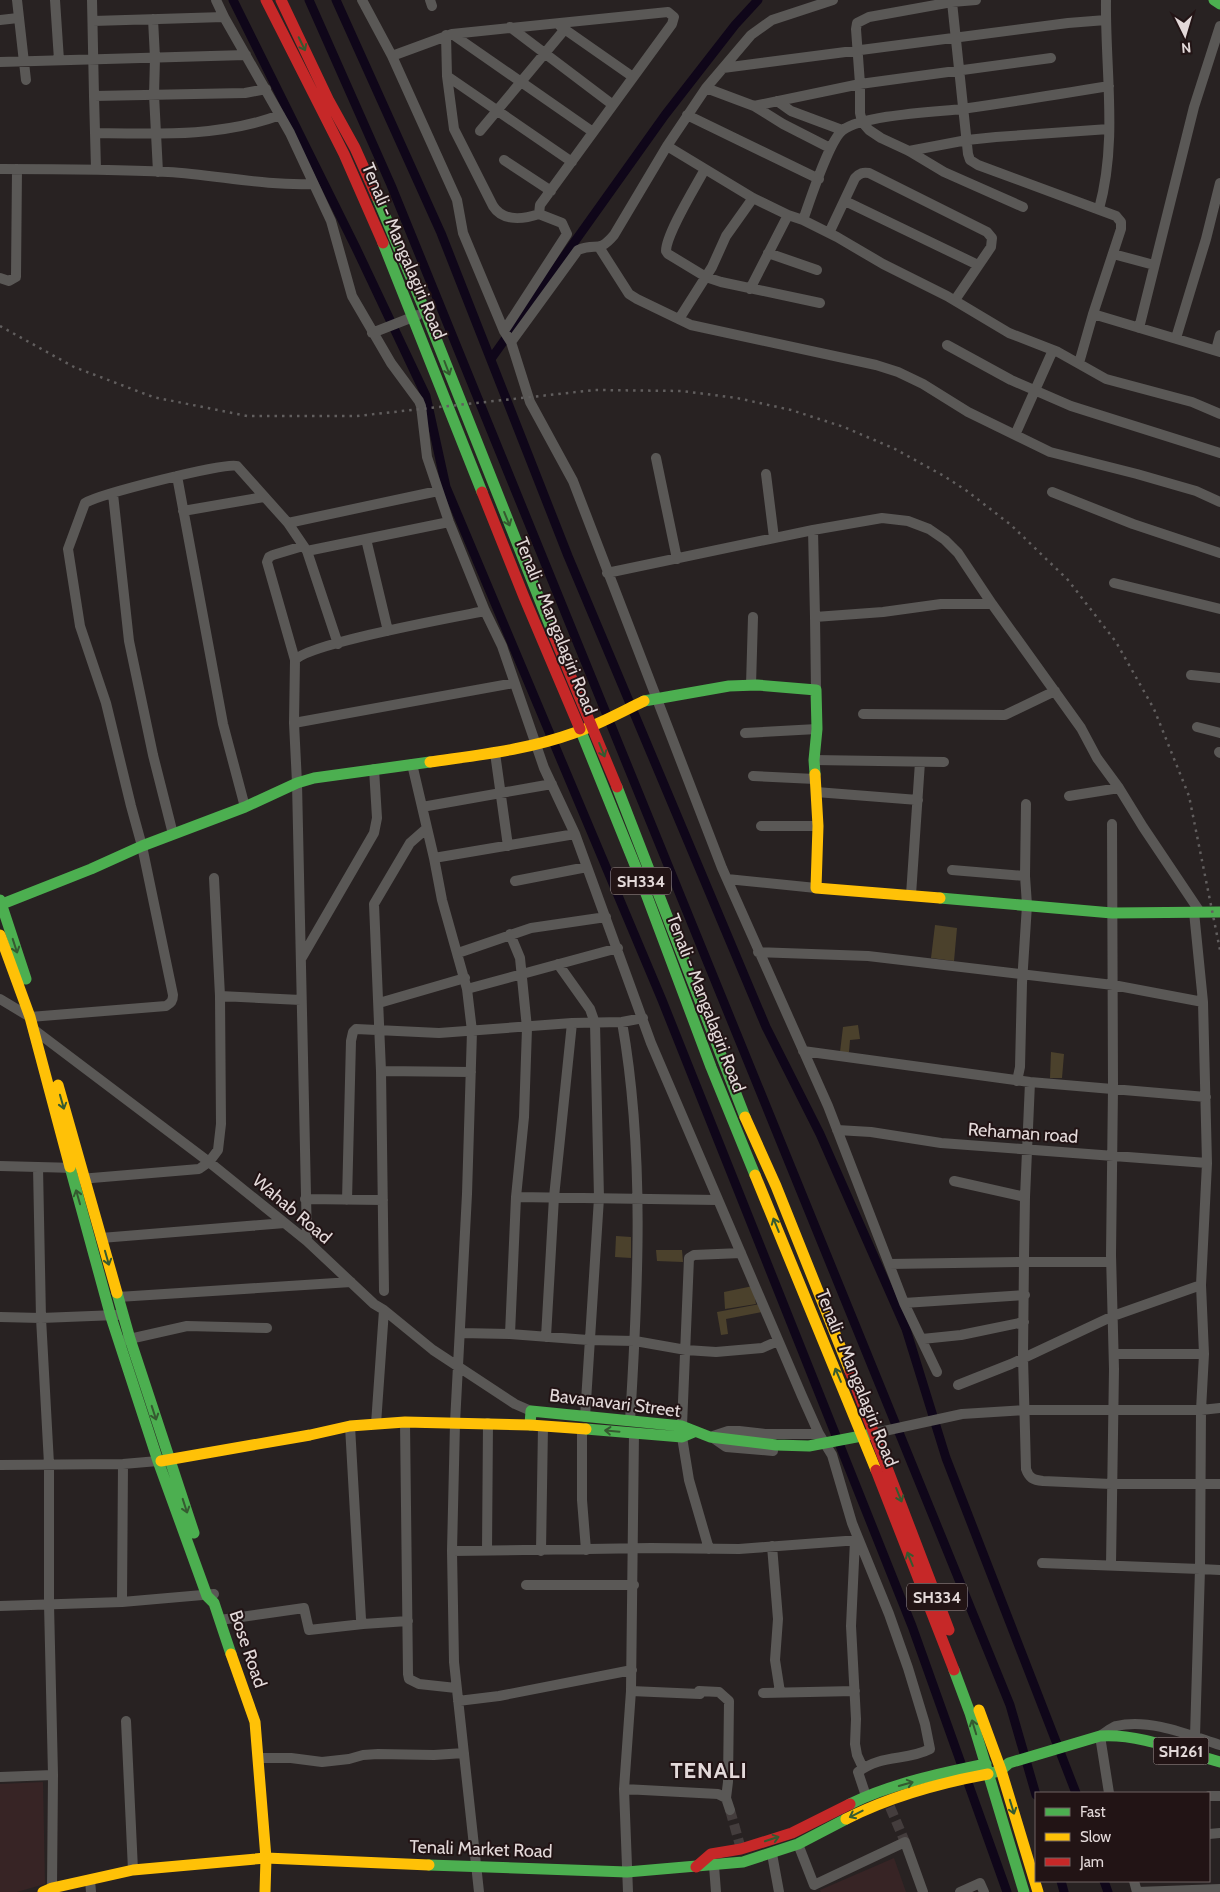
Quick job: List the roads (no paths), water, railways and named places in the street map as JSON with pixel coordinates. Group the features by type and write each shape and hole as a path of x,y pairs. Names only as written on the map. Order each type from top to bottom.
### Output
{"main road":[{"name":"Tenali - Mangalagiri Road","path":"266,0 344,154 372,215 409,319 578,732 639,875 712,1067 859,1435 966,1687 982,1770 1024,1892"},
{"name":"SH334","path":"281,0 329,101 354,148 386,218 547,620 595,723 738,1104 776,1186 880,1432 966,1687 1002,1765"},
{"path":"1214,0 1220,4"},
{"path":"117,1315 71,1173 33,1029 34,1017 0,903 92,869 142,846 245,807 297,782 540,744 578,732 650,700 729,686 752,685 816,690 817,729 814,760 818,826 816,888 1112,913 1220,912"},
{"path":"0,935 44,1037 118,1297 117,1315"},
{"name":"Bose Road","path":"117,1315 164,1460 255,1722 266,1858 264,1892"},
{"name":"Bavanavari Street","path":"682,1432 630,1421 531,1411 530,1425 634,1433 694,1432 710,1437 776,1445 809,1446 880,1432"},
{"path":"164,1460 310,1435 350,1426 405,1422 530,1425"},
{"name":"SH261","path":"1002,1765 1094,1738 1114,1736 1142,1740 1220,1762"},
{"path":"1002,1765 1035,1881"},
{"name":"Tenali Market Road","path":"48,1890 132,1870 266,1858 627,1872 714,1866 743,1862 772,1854 798,1844 887,1799 949,1776 1002,1765"},
{"name":"Tenali Market Road","path":"696,1867 711,1854 740,1849 792,1833 866,1796 887,1799"}],"street":[{"path":"17,0 26,80"},
{"path":"55,0 59,60"},
{"path":"92,0 96,169"},
{"path":"216,0 266,89 313,184 330,221 352,296 376,332 391,363 419,401 427,457 449,522 485,611 502,646 514,683 540,744 552,784 575,834 651,1043 819,1434 832,1456 857,1540 889,1614 908,1668 925,1724 930,1749 922,1753 874,1762 863,1768 858,1772 866,1796"},
{"path":"362,0 392,56 457,200 463,233 504,331 511,342 530,402 572,481 607,574 650,700 837,1130 904,1303 937,1372"},
{"path":"511,342 578,250 586,246 599,247 607,243 614,235 667,146 706,88 751,35 772,20 833,0"},
{"path":"976,0 952,2 869,17 857,23 860,84 859,105 862,122 881,138 909,151 944,172 1023,207"},
{"path":"1099,209 1104,192 1109,129 1106,0"},
{"path":"952,2 969,157 978,165 1099,209 1116,216 1121,222 1121,229 1079,363"},
{"path":"392,56 449,34 664,12 672,14 674,20 672,24 540,205 539,214"},
{"path":"93,21 224,17"},
{"path":"0,20 18,18"},
{"path":"153,19 158,172"},
{"path":"723,68 956,37 1106,20"},
{"path":"555,23 632,77"},
{"path":"1139,328 1194,107 1220,26"},
{"path":"510,27 613,105"},
{"path":"480,131 566,29"},
{"path":"449,34 447,76 454,129 496,210 518,219 539,214 562,223 566,234 504,331"},
{"path":"449,34 593,132"},
{"path":"0,62 246,55"},
{"path":"754,106 860,84 960,72 1052,58"},
{"path":"447,76 572,162"},
{"path":"803,220 830,148 842,130 862,122 1109,86"},
{"path":"706,88 754,106 783,124 830,148"},
{"path":"94,96 245,93 266,89"},
{"path":"778,101 791,112 842,130"},
{"path":"688,115 819,179"},
{"path":"95,134 156,134 230,129 256,124 280,116"},
{"path":"909,151 967,140 1109,129"},
{"path":"667,146 753,198 829,233 883,264 955,300 1009,333 1053,350 1106,379 1192,402 1220,414"},
{"path":"504,160 551,191"},
{"path":"0,169 96,169 211,176 287,185 313,184"},
{"path":"0,278 9,280 16,277 17,169"},
{"path":"705,170 667,241 666,251 672,258 706,276 750,289 820,303"},
{"path":"829,233 855,178 859,174 869,173 990,235 993,241 991,247 955,300"},
{"path":"1176,338 1206,240 1220,182"},
{"path":"679,319 706,276 726,236 753,198"},
{"path":"845,201 978,265"},
{"path":"750,289 788,215"},
{"path":"599,247 629,294 691,325 876,365 898,372 923,384 1003,431 1050,452 1145,476 1196,491 1220,502"},
{"path":"768,253 817,270"},
{"path":"1112,254 1154,265"},
{"path":"376,332 425,312"},
{"path":"1093,314 1218,351 1220,335"},
{"path":"947,345 1011,380 1071,406 1220,453"},
{"path":"1015,435 1053,350"},
{"path":"656,458 677,558"},
{"path":"0,999 34,1017 166,1006 171,1004 173,995 142,846 106,703 82,630 68,549 85,503 176,476 232,465 240,469 288,524 305,549 338,644"},
{"path":"766,474 774,538"},
{"path":"176,476 223,724 245,807"},
{"path":"288,524 438,490"},
{"path":"1052,492 1134,524 1220,553"},
{"path":"113,494 129,641 153,756 173,834"},
{"path":"183,511 264,497"},
{"path":"607,574 813,530 882,518 908,521 929,529 945,540 958,553 992,604 1055,691 1080,728 1097,758 1120,788 1197,912 1203,1002 1207,1163 1201,1285 1204,1354 1201,1410 1200,1569 1195,1736"},
{"path":"307,1241 297,782 294,723 295,660 267,562 269,557 273,555 449,522"},
{"path":"813,530 816,690"},
{"path":"366,539 388,631"},
{"path":"1114,583 1220,608"},
{"path":"815,617 883,612 941,604 992,604"},
{"path":"295,660 308,652 388,631 485,611"},
{"path":"752,685 753,618"},
{"path":"1191,675 1220,678"},
{"path":"294,723 514,683"},
{"path":"863,714 1005,715 1055,691"},
{"path":"1197,728 1220,733"},
{"path":"745,733 817,729"},
{"path":"495,752 508,846"},
{"path":"814,760 944,762"},
{"path":"911,895 920,762"},
{"path":"412,764 442,900 468,989 472,1031 459,1367 455,1423 452,1620 456,1688 479,1892"},
{"path":"300,960 374,833 377,818 374,770"},
{"path":"753,776 815,779"},
{"path":"422,807 552,784"},
{"path":"1069,796 1120,788"},
{"path":"816,792 918,800"},
{"path":"1017,1081 1020,1067 1027,905 1025,876 1026,804"},
{"path":"1111,1565 1114,1354 1111,1262 1113,1088 1112,824"},
{"path":"761,826 818,826"},
{"path":"384,1291 380,1030 374,904 410,843 427,828"},
{"path":"434,858 575,834"},
{"path":"515,882 587,867"},
{"path":"952,870 1025,876"},
{"path":"0,1166 38,1167 71,1173 83,1173 193,1169 203,1167 209,1162 219,1147 221,1124 220,996 214,878"},
{"path":"727,879 816,888"},
{"path":"458,953 532,928 606,917"},
{"path":"510,934 520,958 527,1028 524,1118 516,1196 510,1334"},
{"path":"468,989 618,948"},
{"path":"758,952 868,956 1113,985 1203,1002"},
{"path":"558,964 590,1010 595,1023 597,1246 588,1340 584,1416"},
{"path":"379,1003 465,978"},
{"path":"220,996 301,1000"},
{"path":"347,1200 353,1032 360,1029 430,1034 622,1022 643,1018"},
{"path":"622,1022 630,1063 637,1199 635,1341 630,1421"},
{"path":"546,1337 554,1197 572,1024"},
{"name":"Wahab Road","path":"33,1029 209,1162 307,1241 374,1304 433,1350 515,1404 531,1411"},
{"path":"803,1051 1017,1081 1206,1097"},
{"path":"381,1071 471,1072"},
{"path":"1030,1082 1025,1197 1023,1358 1026,1469 1028,1476 1033,1480 1043,1481 1112,1484 1220,1484"},
{"name":"Rehaman road","path":"837,1130 871,1132 941,1143 1207,1163"},
{"path":"38,1167 41,1318 49,1464 49,1604 53,1775 48,1890"},
{"path":"954,1181 1025,1197"},
{"path":"516,1196 717,1200"},
{"path":"305,1199 383,1200"},
{"path":"101,1238 285,1223"},
{"path":"709,1549 689,1480 682,1432 689,1258 694,1255 741,1253"},
{"path":"890,1264 1111,1262"},
{"path":"118,1297 351,1282"},
{"path":"958,1386 1113,1316 1201,1285"},
{"path":"904,1303 1025,1295"},
{"path":"376,1424 384,1310"},
{"path":"0,1317 41,1318 117,1315"},
{"path":"922,1339 961,1335 1024,1322"},
{"path":"124,1340 187,1326 267,1328"},
{"path":"460,1333 635,1341 686,1350 723,1352 767,1346 778,1340"},
{"path":"1114,1354 1204,1354"},
{"path":"880,1432 962,1414 1024,1410 1112,1411 1220,1408"},
{"path":"405,1422 409,1679 419,1684 456,1688"},
{"path":"487,1551 488,1424"},
{"path":"350,1426 363,1624"},
{"path":"542,1426 542,1550"},
{"path":"582,1429 582,1485 586,1550"},
{"path":"710,1437 739,1431 764,1434 819,1434"},
{"path":"628,1892 624,1789 632,1670 634,1433"},
{"path":"710,1437 726,1447 802,1452 828,1449"},
{"path":"0,1465 123,1464 164,1460"},
{"path":"122,1602 123,1464"},
{"path":"452,1551 740,1549 857,1540"},
{"path":"857,1540 851,1626 855,1691 855,1744 857,1755 863,1768"},
{"path":"772,1546 778,1619 775,1660 780,1692"},
{"path":"1042,1563 1220,1570"},
{"path":"526,1585 634,1585"},
{"path":"0,1606 212,1598"},
{"path":"220,1620 304,1608 309,1630 408,1621"},
{"path":"458,1701 499,1696 632,1670"},
{"path":"631,1691 719,1692 729,1701 728,1782 726,1798 730,1810"},
{"path":"764,1693 855,1691"},
{"path":"126,1722 132,1870"},
{"path":"1109,1792 1094,1738 1115,1726 1139,1723 1195,1736 1220,1745"},
{"path":"258,1758 291,1758 322,1762 378,1754 434,1755 464,1753"},
{"path":"0,1777 53,1775"},
{"path":"624,1789 718,1794 726,1798"},
{"path":"798,1844 814,1885 905,1842 923,1892"},
{"path":"740,1849 743,1862"},
{"path":"772,1854 779,1892"},
{"path":"714,1866 716,1892"},
{"path":"90,1880 91,1892"},
{"path":"960,1892 980,1884 984,1892"},
{"path":"1137,1892 1220,1889"}],"waterway":[{"path":"233,0 356,248 426,396 446,487 662,1000 912,1626 1007,1892"},
{"path":"309,0 391,185 1010,1705 1035,1792"},
{"path":"336,0 441,233 568,556 766,1027 820,1134 906,1329 946,1458 1076,1792"},
{"path":"491,359 665,115 735,25 758,0"},
{"path":"1061,1882 1064,1892"},
{"path":"1104,1882 1108,1892"}],"tunnel":[{"path":"890,1807 905,1842"},
{"path":"730,1810 741,1849"}],"railway":[{"path":"0,326 74,367 153,397 247,416 357,416 595,390 682,391 737,398 791,410 844,427 895,449 967,491 1011,525 1068,580 1116,642 1154,709 1189,796 1220,950"}],"district":[{"name":"TENALI","path":"709,1770"}]}
